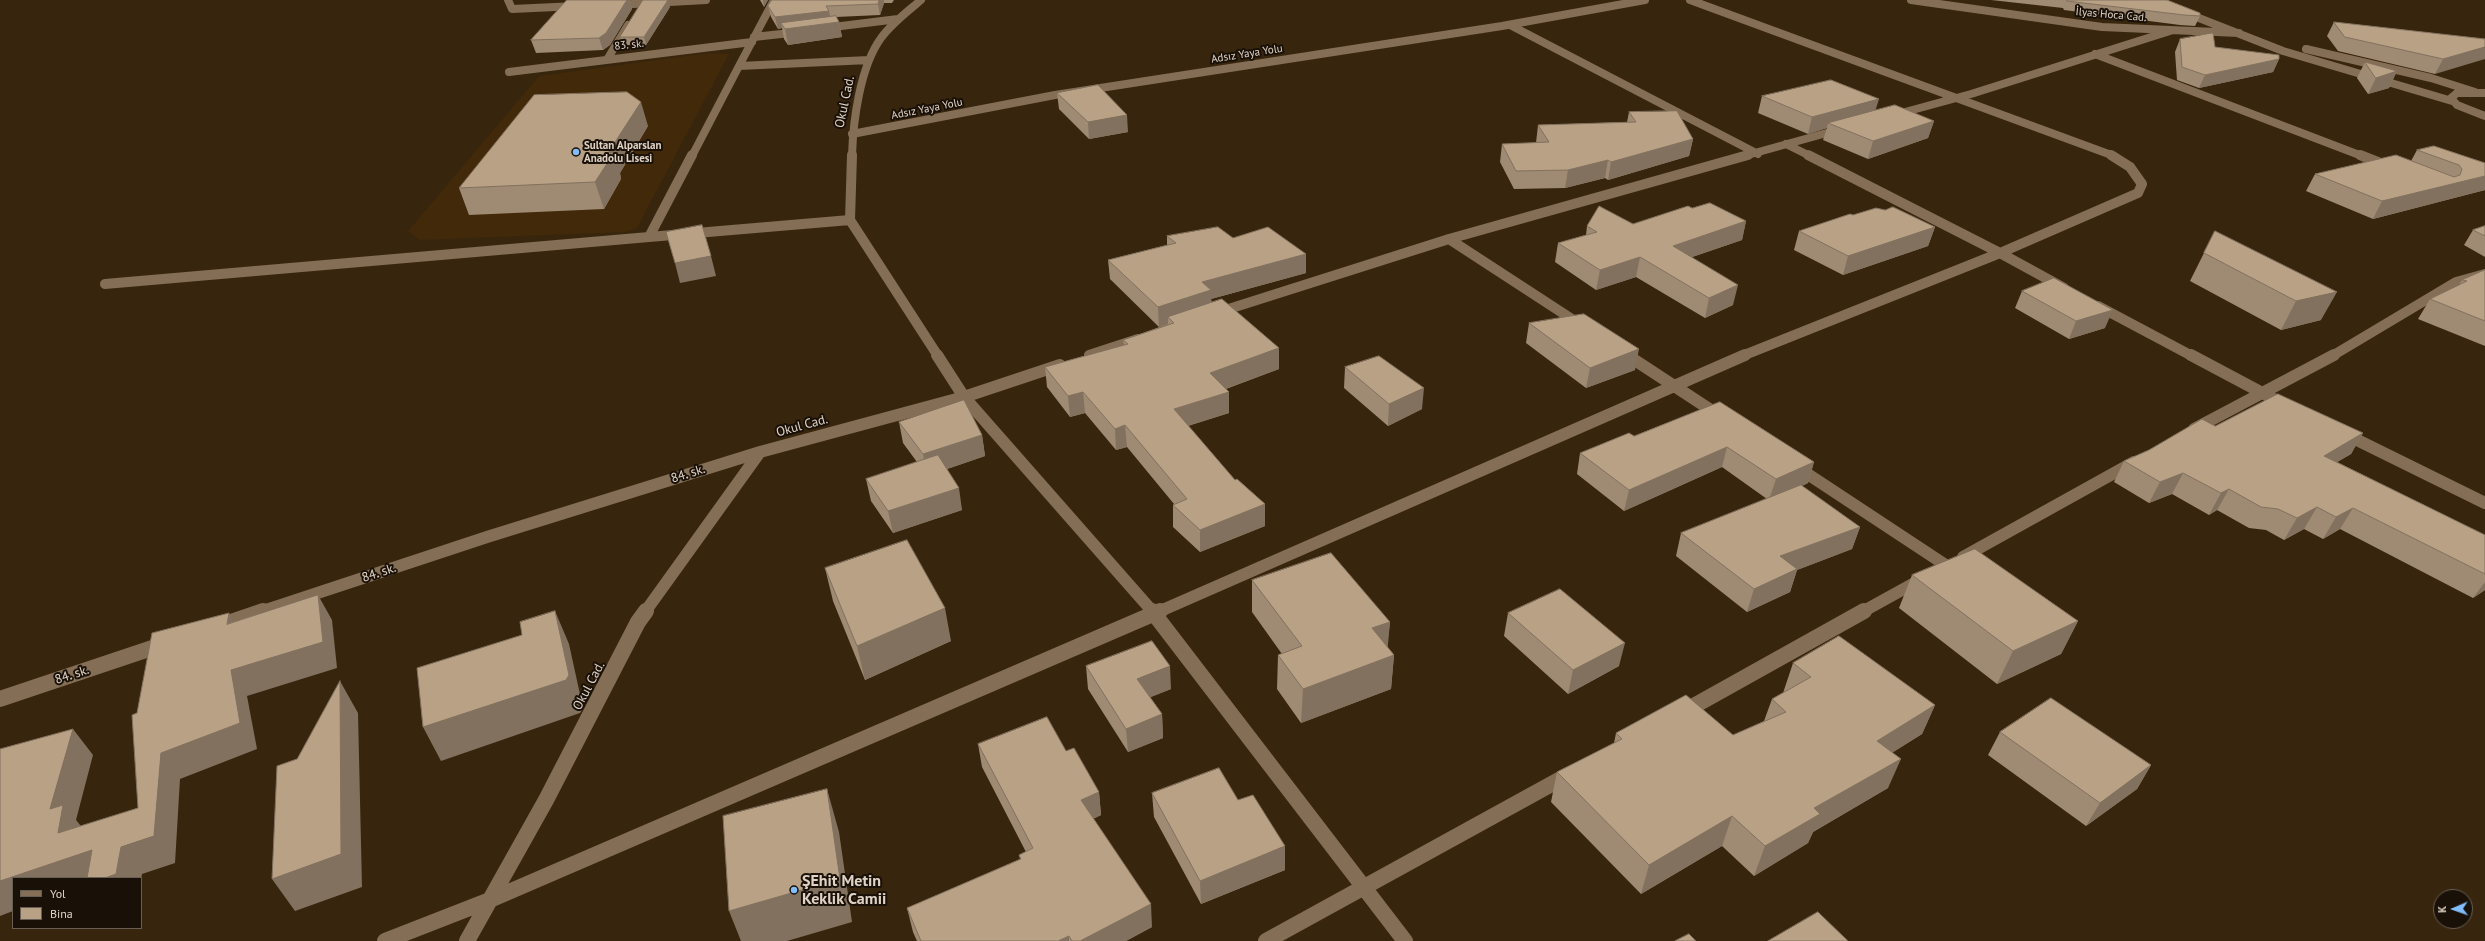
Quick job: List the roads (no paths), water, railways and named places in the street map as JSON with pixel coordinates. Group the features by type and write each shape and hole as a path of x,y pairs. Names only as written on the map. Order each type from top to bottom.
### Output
{"street":[{"path":"508,0 512,9 588,6"},
{"path":"604,5 640,7 706,0"},
{"path":"650,237 774,0"},
{"name":"Okul Cad.","path":"850,220 852,134 869,60 881,38 898,19 921,0"},
{"name":"Adsız Yaya Yolu","path":"852,134 1055,95 1510,25 1645,0"},
{"path":"385,941 490,900 1154,614 1732,360 2000,253 2130,198 2138,193 2142,184 2138,174 2116,157 1690,0"},
{"name":"İlyas Hoca Cad.","path":"1911,0 2102,27 2239,33"},
{"path":"2153,0 2260,40 2394,69 2475,92"},
{"path":"608,58 640,7"},
{"path":"815,30 898,19"},
{"path":"1510,25 1758,154"},
{"name":"83. sk.","path":"509,72 753,40 807,31"},
{"path":"1884,118 1959,98 2170,31"},
{"path":"2260,40 2283,51 2452,101 2465,109 2485,116"},
{"path":"2095,54 2394,168"},
{"path":"739,66 869,60"},
{"path":"2452,101 2451,98 2457,93 2485,93"},
{"path":"1206,316 1449,239 1854,126"},
{"path":"1786,144 2000,253 2077,295"},
{"path":"105,284 850,220 964,397 1154,614 1362,889 1404,941"},
{"path":"1449,239 1589,330"},
{"path":"2184,435 2260,393 2351,346 2456,282 2485,274"},
{"path":"2468,278 2485,285"},
{"path":"2091,302 2260,393 2295,410"},
{"name":"Okul Cad.","path":"467,941 546,800 638,622 760,452 964,397 1146,337"},
{"path":"1615,347 1728,421"},
{"path":"2338,431 2485,503"},
{"name":"84. sk.","path":"210,629 487,537 760,452"},
{"path":"1668,719 2149,454"},
{"path":"1788,461 1947,566"},
{"name":"84. sk.","path":"0,699 180,639"},
{"path":"1266,941 1578,769"}],"place":[{"name":"Sultan Alparslan Anadolu Lisesi","path":"576,152"},
{"name":"ŞEhit Metin Keklik Camii","path":"794,890"}]}
